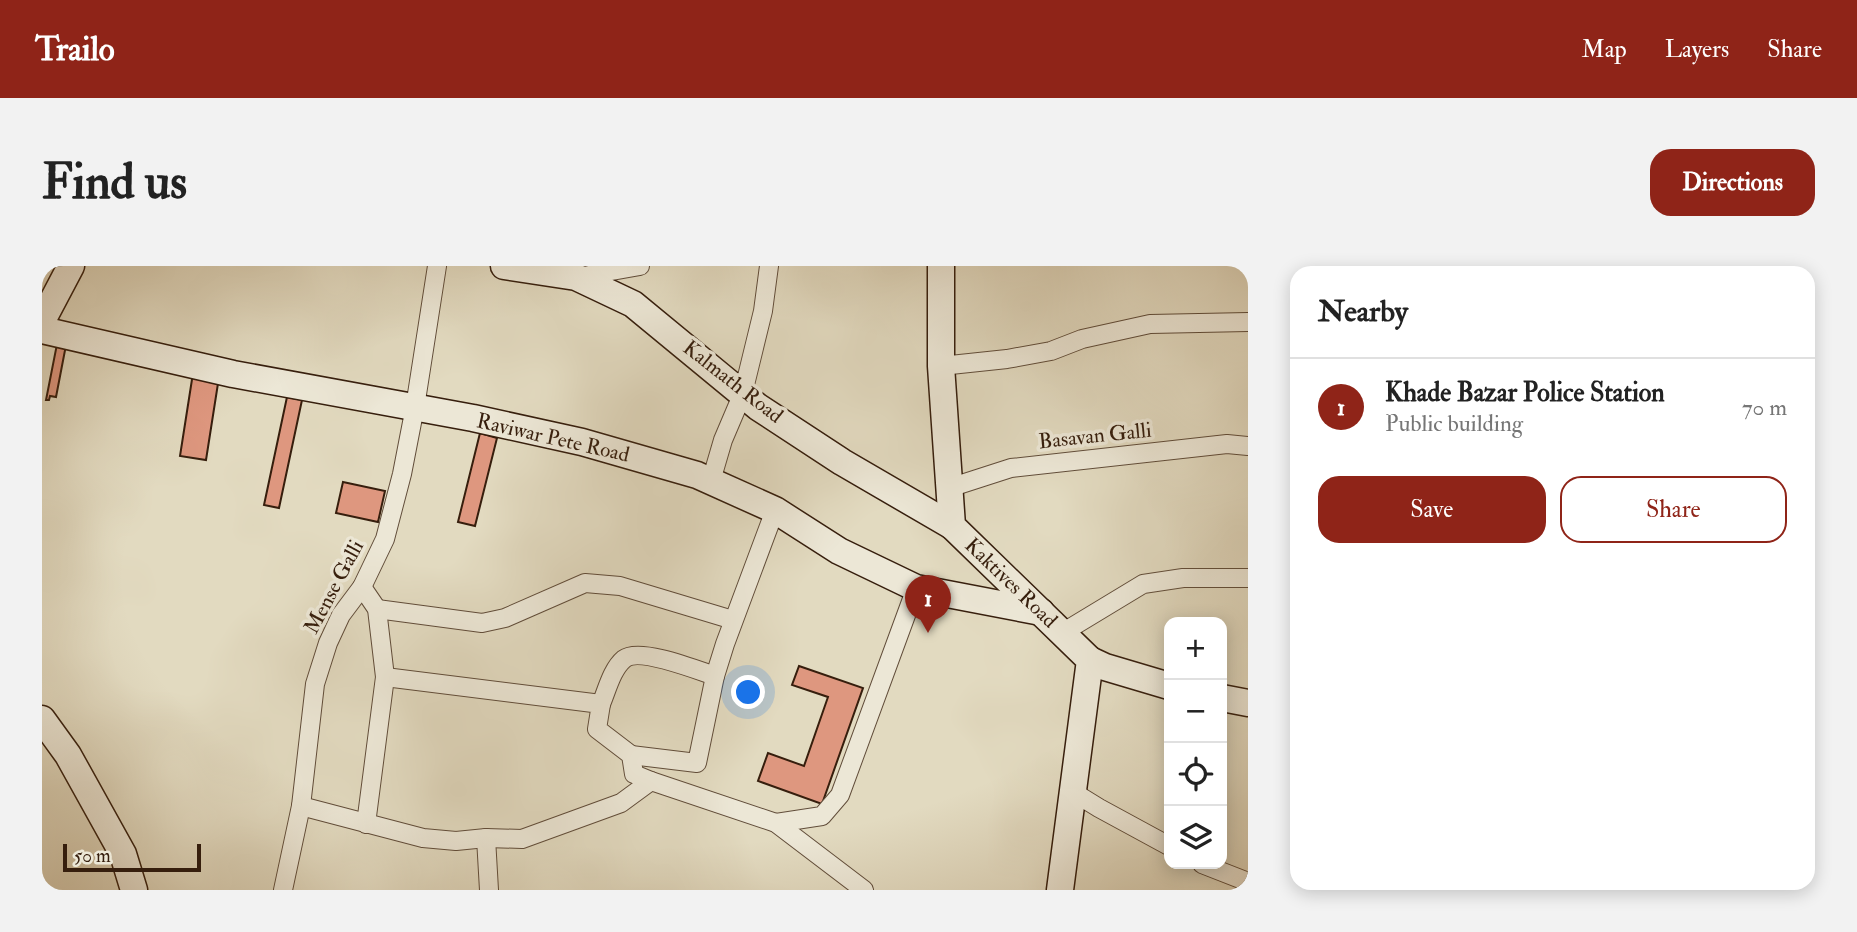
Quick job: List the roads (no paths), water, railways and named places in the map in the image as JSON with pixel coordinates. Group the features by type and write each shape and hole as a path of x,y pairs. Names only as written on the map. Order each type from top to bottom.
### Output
{"street":[{"path":"42,321 71,266"},
{"name":"Mense Galli","path":"284,890 302,806 315,684 328,643 341,615 362,587 385,539 402,474 415,407 437,266"},
{"name":"Kalmath Road","path":"504,266 576,277 633,304 758,407 842,462 952,526"},
{"path":"576,277 640,266"},
{"path":"711,481 723,440 743,393 763,311 769,266"},
{"name":"Kaktives Road","path":"941,266 941,366 952,526 1090,660"},
{"path":"941,366 1051,351 1082,339 1150,324 1248,322"},
{"name":"Raviwar Pete Road","path":"42,330 233,374 415,407 582,442 711,481 775,510 839,551 916,588 1041,612"},
{"name":"Basavan Galli","path":"949,488 1011,468 1227,444 1248,446"},
{"path":"715,676 658,659 633,655 623,659 601,704 597,729 631,755 697,763 715,676 733,620 775,510"},
{"path":"1062,633 1143,584 1183,578 1248,578"},
{"path":"377,610 482,623 505,618 585,583 620,586 733,620"},
{"path":"362,587 377,610 385,677 366,824"},
{"path":"776,823 822,816 840,795 916,588"},
{"path":"1060,890 1090,660 1164,685"},
{"path":"385,677 601,704"},
{"path":"1227,699 1248,703"},
{"path":"42,719 68,755 123,854 134,890"},
{"path":"631,755 634,775 776,823 864,890"},
{"path":"302,806 423,838 456,841 522,839 621,803 651,781"},
{"path":"1073,792 1164,843"},
{"path":"486,838 489,890"},
{"path":"1215,869 1248,882"}],"place":[{"name":"Khade Bazar Police Station","path":"928,633"}]}
